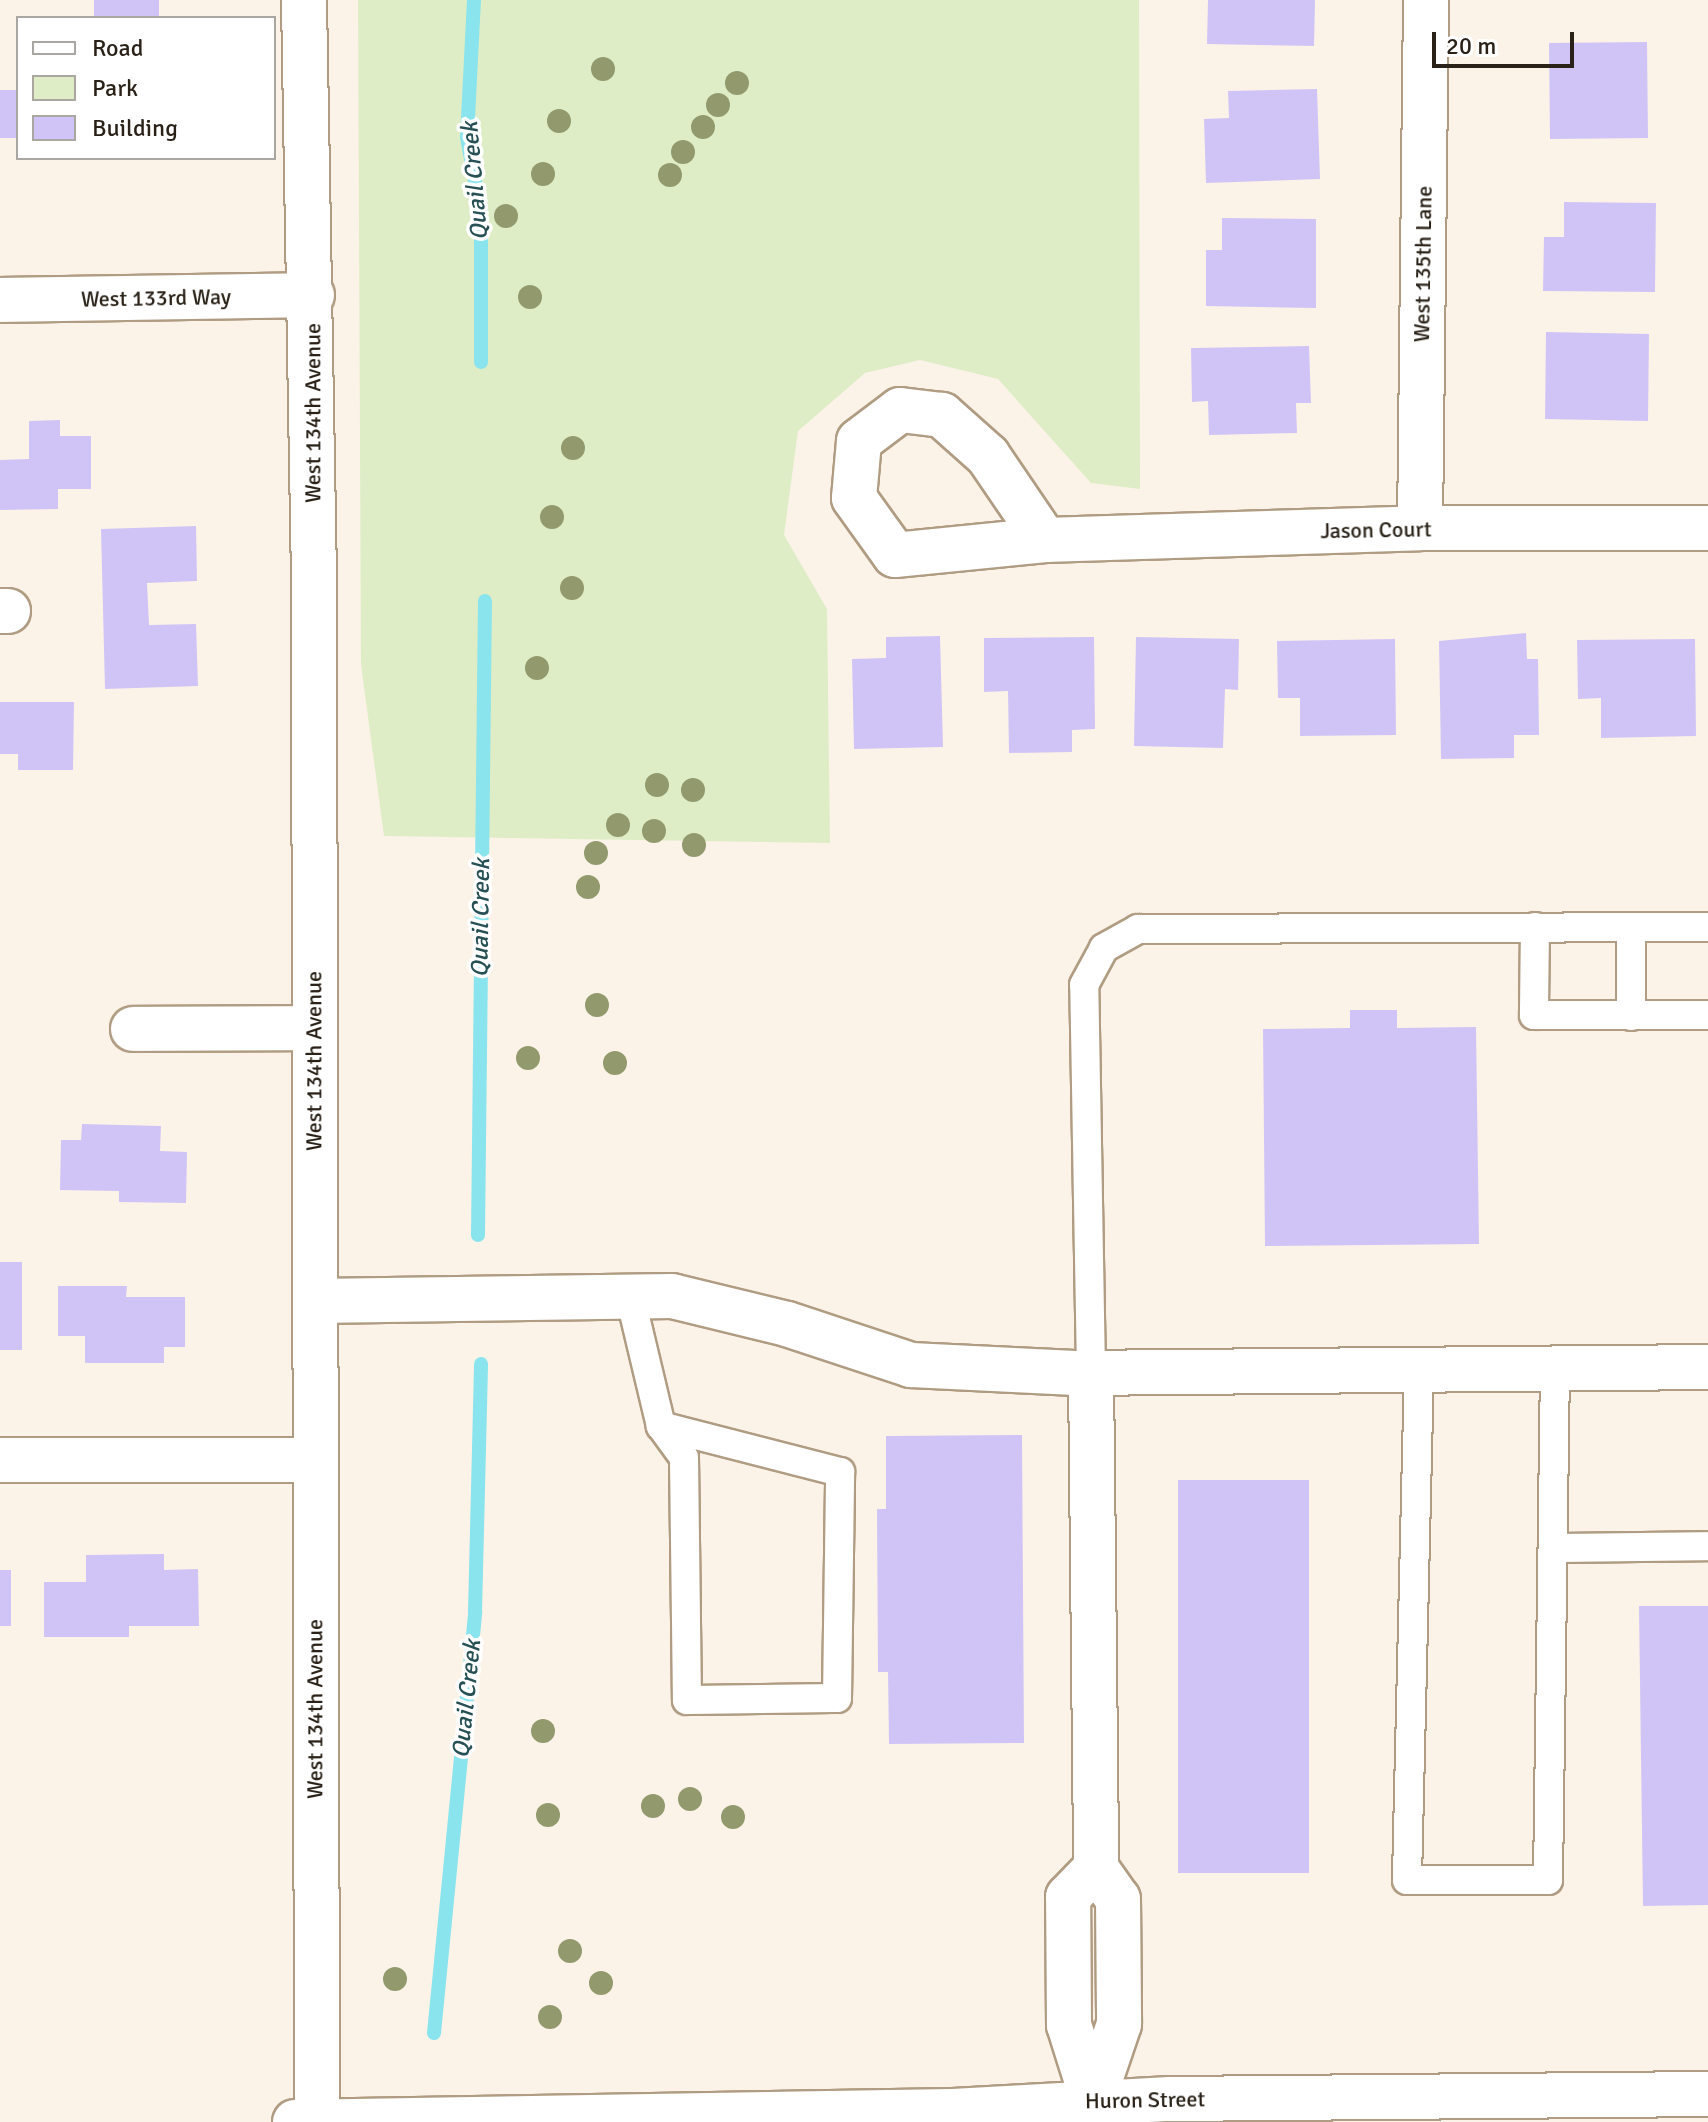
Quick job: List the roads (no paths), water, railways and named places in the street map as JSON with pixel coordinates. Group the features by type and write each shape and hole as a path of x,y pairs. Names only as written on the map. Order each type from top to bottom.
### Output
{"street":[{"name":"West 134th Avenue","path":"304,0 312,295 317,2122"},
{"name":"West 135th Lane","path":"1420,528 1426,0"},
{"name":"West 133rd Way","path":"0,300 312,295"},
{"name":"Jason Court","path":"1045,540 1420,528 1708,528"},
{"path":"133,1029 313,1028"},
{"path":"315,1301 672,1296 787,1324 911,1365 1091,1372 1708,1367"},
{"path":"1091,1372 1096,1868 1068,1897 1069,2025 1092,2111"},
{"path":"0,1460 314,1460"},
{"name":"Huron Street","path":"295,2122 1092,2111 1708,2094"}],"lane":[{"path":"1535,927 1534,1015 1708,1015"},
{"path":"1631,927 1631,1016"},
{"path":"1091,1372 1084,985 1104,948 1138,929 1708,927"},
{"path":"630,1296 661,1426 684,1458 687,1700 837,1698 840,1472 661,1426"},
{"path":"1419,1369 1407,1880 1548,1880 1555,1368"},
{"path":"1553,1548 1708,1546"}],"waterway":[{"name":"Quail Creek","path":"474,0 467,137 481,214 481,362"},
{"name":"Quail Creek","path":"478,1235 485,601"},
{"name":"Quail Creek","path":"434,2033 475,1612 481,1364"}]}
